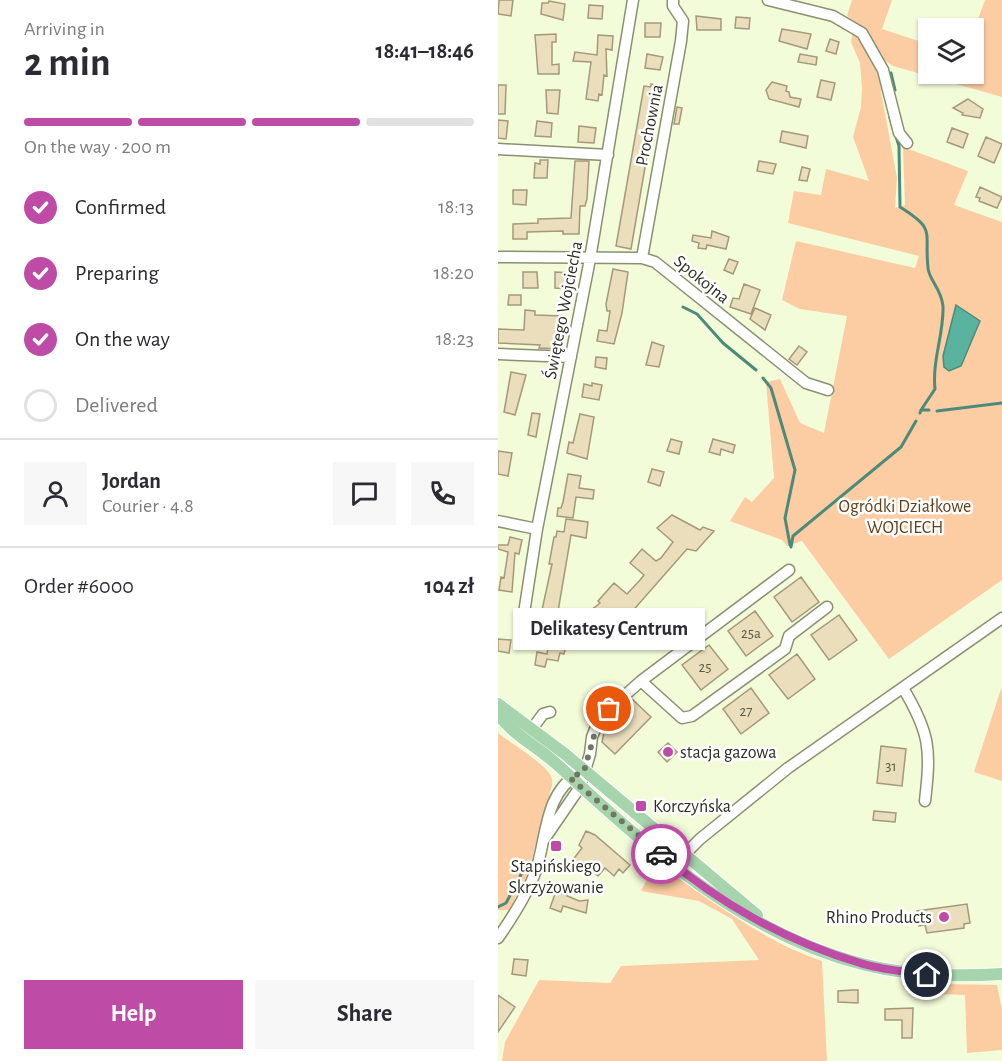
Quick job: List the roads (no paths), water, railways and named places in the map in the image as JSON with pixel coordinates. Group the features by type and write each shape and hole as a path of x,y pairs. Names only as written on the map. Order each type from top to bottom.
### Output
{"main road":[{"path":"498,704 584,771 771,928"},
{"path":"498,714 674,865 734,909 806,945 862,964 927,975 1002,974"}],"street":[{"name":"Świętego Wojciecha","path":"522,626 537,529 590,259 633,0"},
{"name":"Prochownia","path":"642,258 681,41 683,21 673,6 673,0"},
{"path":"768,0 833,16 862,33 883,70 899,133 908,143"},
{"path":"498,149 608,155"},
{"path":"498,257 642,258"},
{"name":"Spokojna","path":"642,258 655,262 806,383 828,390"},
{"path":"498,354 571,357"},
{"path":"498,521 537,529"},
{"path":"498,938 534,875 548,816 584,771 598,722 642,681 789,570"},
{"path":"642,681 682,718 692,716 785,649 789,636 826,607"},
{"path":"674,865 788,768 1002,618"},
{"path":"903,688 928,739 929,759 925,801"},
{"path":"532,729 543,714 550,712"}],"water":[{"path":"956,305 980,321 961,366 949,371 944,367 943,356"}],"waterway":[{"path":"891,73 895,90"},
{"path":"890,118 899,146 900,207 924,227 929,272 943,306 935,368 935,389 921,410"},
{"path":"683,307 697,314 723,343 756,370"},
{"path":"763,378 771,388 795,470 785,518 790,545"},
{"path":"937,411 1002,403"},
{"path":"920,413 921,410 929,410"},
{"path":"791,547 793,536 901,447 916,421"},
{"path":"498,907 506,903 525,867"}],"place":[{"name":"Delikatesy Centrum","path":"609,709"},
{"name":"stacja gazowa","path":"668,752"},
{"name":"Korczyńska","path":"641,806"},
{"name":"Stapińskiego Skrzyżowanie","path":"556,846"},
{"name":"Rhino Products","path":"944,917"}],"park label":[{"name":"Ogródki Działkowe WOJCIECH","path":"905,516"}]}
